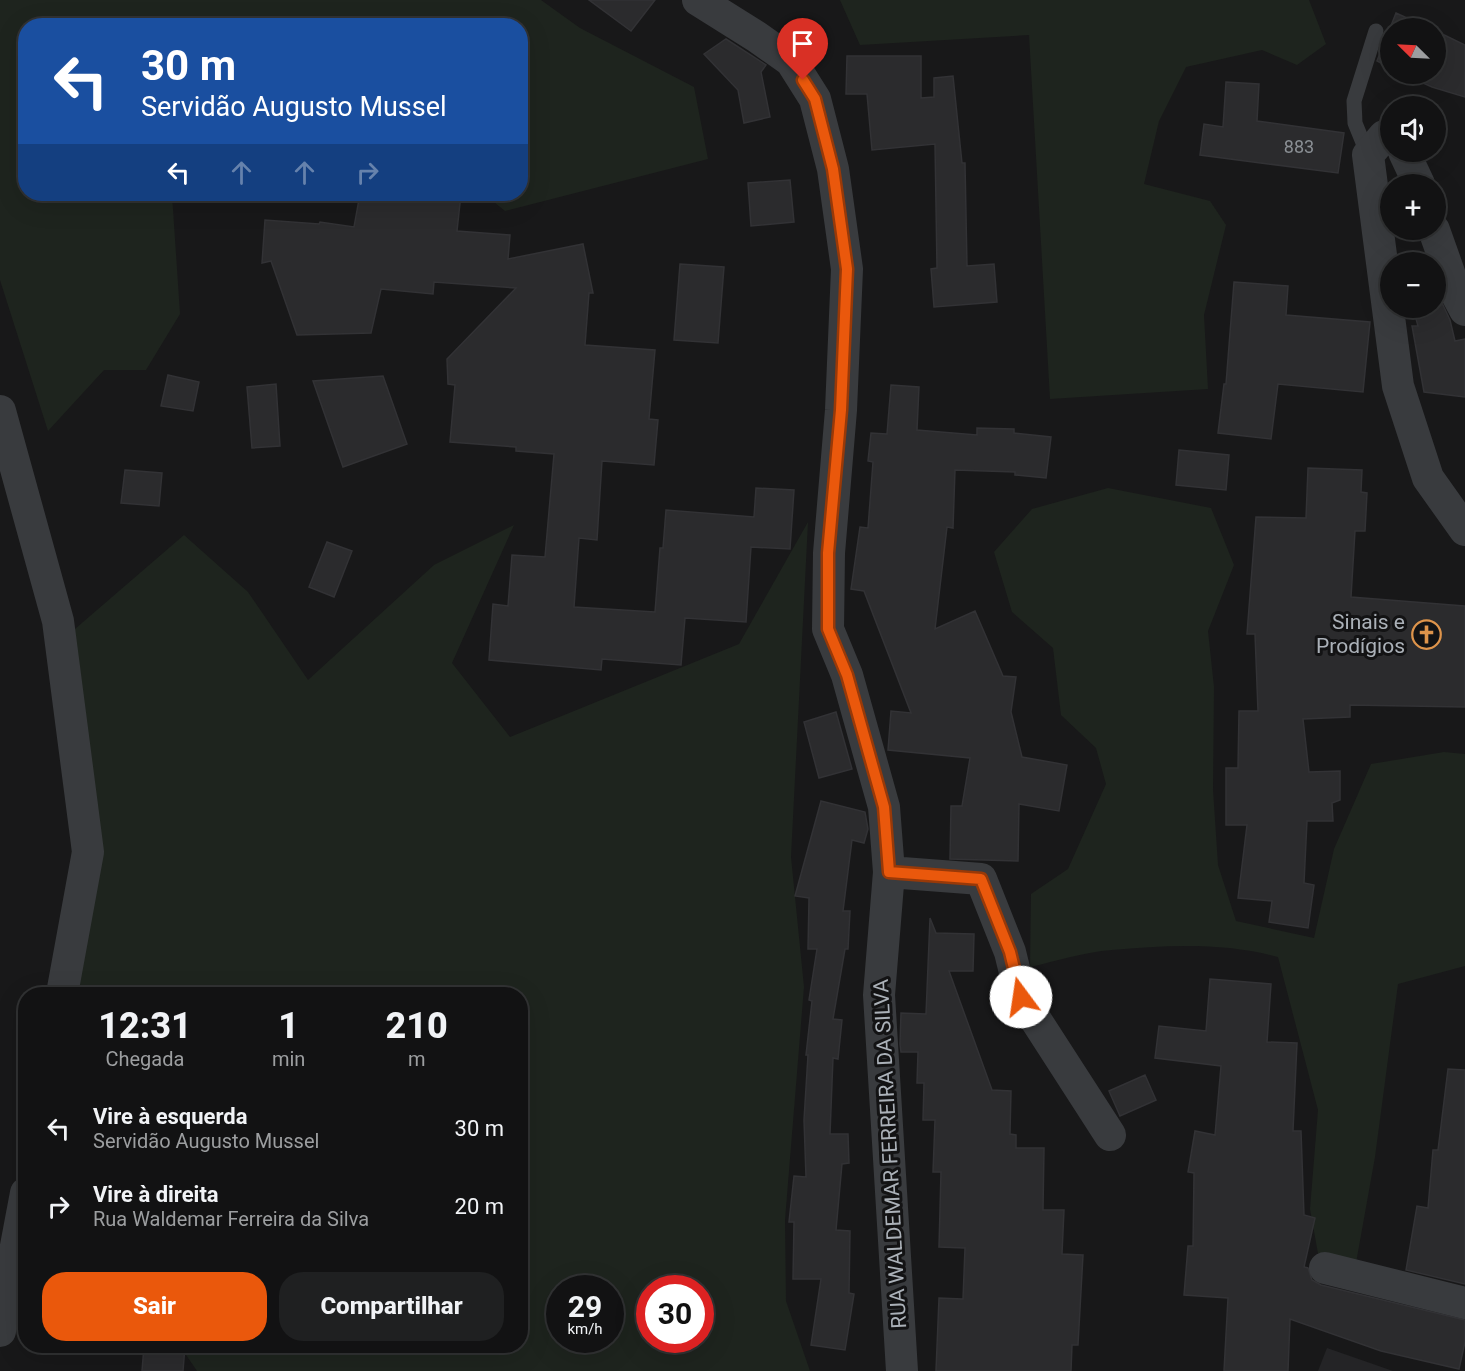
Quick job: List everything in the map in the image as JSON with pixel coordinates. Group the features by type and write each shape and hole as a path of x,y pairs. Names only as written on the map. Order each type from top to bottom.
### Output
{"street":[{"name":"RUA WALDEMAR FERREIRA DA SILVA","path":"698,0 757,37 791,62 815,99 833,169 847,269 841,410 828,553 828,629 847,675 884,807 889,872 879,995 902,1371"},
{"path":"1379,148 1398,386 1428,478 1465,530"},
{"path":"1438,240 1457,295 1465,310"},
{"path":"0,411 58,621 88,852 63,987"},
{"path":"889,872 981,879 1010,952 1021,997 1110,1135"},
{"path":"0,1331 18,1235"},
{"path":"1325,1268 1465,1303"}],"lane":[{"path":"1376,31 1354,101 1355,123 1379,148"}],"shaded area":[{"path":"0,0 541,0 580,28 694,87 708,159 505,211 493,201 528,201 528,18 18,18 18,201 172,201 180,314 146,370 104,370 48,431 0,280"},
{"path":"840,0 1309,0 1326,44 1297,65 1262,50 1186,67 1159,121 1144,184 1210,201 1226,225 1204,315 1208,389 1050,399 1029,35 860,45"},
{"path":"1108,488 1211,508 1234,565 1208,631 1214,687 1213,790 1218,865 1236,921 1314,938 1334,849 1371,764 1444,752 1465,754 1465,966 1398,984 1375,1157 1356,1263 1319,1259 1310,1209 1318,1110 1278,957 1216,947 1153,947 1091,953 1030,967 1031,894 1068,869 1106,784 1096,748 1061,715 1053,648 1012,612 994,552 1032,509"},
{"path":"808,522 791,857 804,987 785,1220 786,1301 810,1371 197,1371 185,1353 528,1353 528,987 74,987 68,635 184,535 248,592 308,680 434,565 514,525 452,663 510,737 739,644"},
{"path":"1327,1348 1393,1371 1318,1371"}],"building":[{"path":"589,0 655,0 631,31"},
{"path":"1396,13 1407,18 1394,18"},
{"path":"1446,36 1465,45 1465,97 1425,84 1446,84"},
{"path":"726,39 766,65 761,72 770,117 744,123 738,90 704,54"},
{"path":"847,56 921,56 921,98 934,97 934,78 953,76 962,163 965,163 967,266 994,264 997,302 934,307 931,269 937,268 935,144 872,150 867,94 846,94"},
{"path":"1226,82 1259,84 1257,121 1344,133 1338,173 1200,155 1204,124 1223,127"},
{"path":"790,180 794,222 751,226 748,183"},
{"path":"359,201 460,201 457,231 510,235 508,259 583,244 593,293 589,293 585,345 655,350 649,419 658,420 654,465 602,461 597,540 579,538 574,607 655,612 660,548 663,548 666,510 754,517 756,488 794,490 790,549 751,547 746,622 685,618 681,665 602,659 601,670 489,660 493,604 508,606 512,555 545,557 554,454 516,451 516,447 450,442 455,385 448,384 447,359 516,288 434,282 433,294 381,289 371,333 297,335 271,261 262,263 265,220 319,224 320,222 354,227"},
{"path":"680,264 724,267 718,343 674,340"},
{"path":"1234,282 1288,286 1286,315 1370,322 1363,392 1278,384 1271,439 1218,433 1224,384 1226,384"},
{"path":"1446,311 1455,341 1465,339 1465,397 1424,392 1412,326 1418,326 1416,318 1446,318"},
{"path":"168,375 199,382 193,411 161,406"},
{"path":"383,376 407,444 343,467 313,381"},
{"path":"276,384 280,446 252,448 247,387"},
{"path":"891,385 919,387 917,430 977,435 977,428 1014,429 1014,433 1051,437 1046,478 1015,475 1015,472 955,470 953,528 947,527 935,629 975,611 1003,676 1016,677 1011,712 1022,757 1067,765 1059,811 1019,804 1018,861 950,859 951,806 962,806 970,758 888,750 891,711 911,713 864,591 851,589 860,527 868,528 873,462 868,461 871,433 887,434"},
{"path":"1179,450 1229,455 1226,490 1176,485"},
{"path":"1308,468 1362,470 1361,492 1367,493 1365,531 1355,531 1351,597 1465,606 1465,707 1350,705 1350,717 1303,719 1309,772 1340,771 1340,800 1332,803 1333,821 1307,821 1304,883 1314,885 1308,928 1269,922 1272,901 1238,898 1247,825 1226,825 1226,768 1238,768 1239,711 1258,711 1255,634 1247,634 1256,517 1306,518"},
{"path":"125,470 162,473 159,506 121,503"},
{"path":"327,542 352,551 334,597 309,587"},
{"path":"836,712 852,769 819,778 804,722"},
{"path":"821,801 865,812 868,829 864,843 852,840 843,911 850,911 848,949 845,949 833,1019 842,1020 838,1059 833,1058 830,1134 848,1134 849,1163 842,1164 836,1230 850,1231 849,1293 854,1294 845,1350 811,1345 821,1279 793,1279 794,1222 789,1222 794,1176 806,1177 804,1120 808,1055 806,1055 812,1001 809,1000 817,949 808,949 809,898 795,896"},
{"path":"930,918 936,933 974,934 973,971 949,971 992,1090 1011,1091 1010,1134 1016,1135 1016,1148 1044,1148 1043,1210 1064,1210 1062,1254 1083,1255 1078,1345 1072,1345 1071,1371 936,1371 939,1298 963,1299 965,1248 939,1247 941,1172 933,1172 935,1120 923,1120 924,1083 917,1083 918,1052 901,1052 900,1044 901,1013 926,1014"},
{"path":"1210,979 1271,984 1267,1042 1297,1043 1293,1131 1301,1131 1304,1215 1315,1218 1304,1267 1308,1268 1312,1280 1321,1285 1465,1320 1465,1342 1459,1369 1381,1351 1290,1319 1288,1371 1224,1371 1228,1298 1184,1295 1188,1246 1193,1246 1194,1173 1188,1172 1195,1131 1215,1135 1221,1066 1155,1058 1159,1026 1206,1031"},
{"path":"1448,1069 1465,1070 1465,1284 1406,1270 1417,1206 1428,1208 1433,1150 1438,1150"},
{"path":"1145,1075 1156,1100 1120,1116 1109,1091"},
{"path":"143,1353 184,1353 183,1371 142,1371"}],"place":[{"name":"Sinais e Prodígios","path":"1426,634"}],"route":[{"path":"803,80 815,99 833,169 847,269 841,410 828,553 828,629 847,675 884,807 889,872 981,879 1010,952 1021,997"}]}
